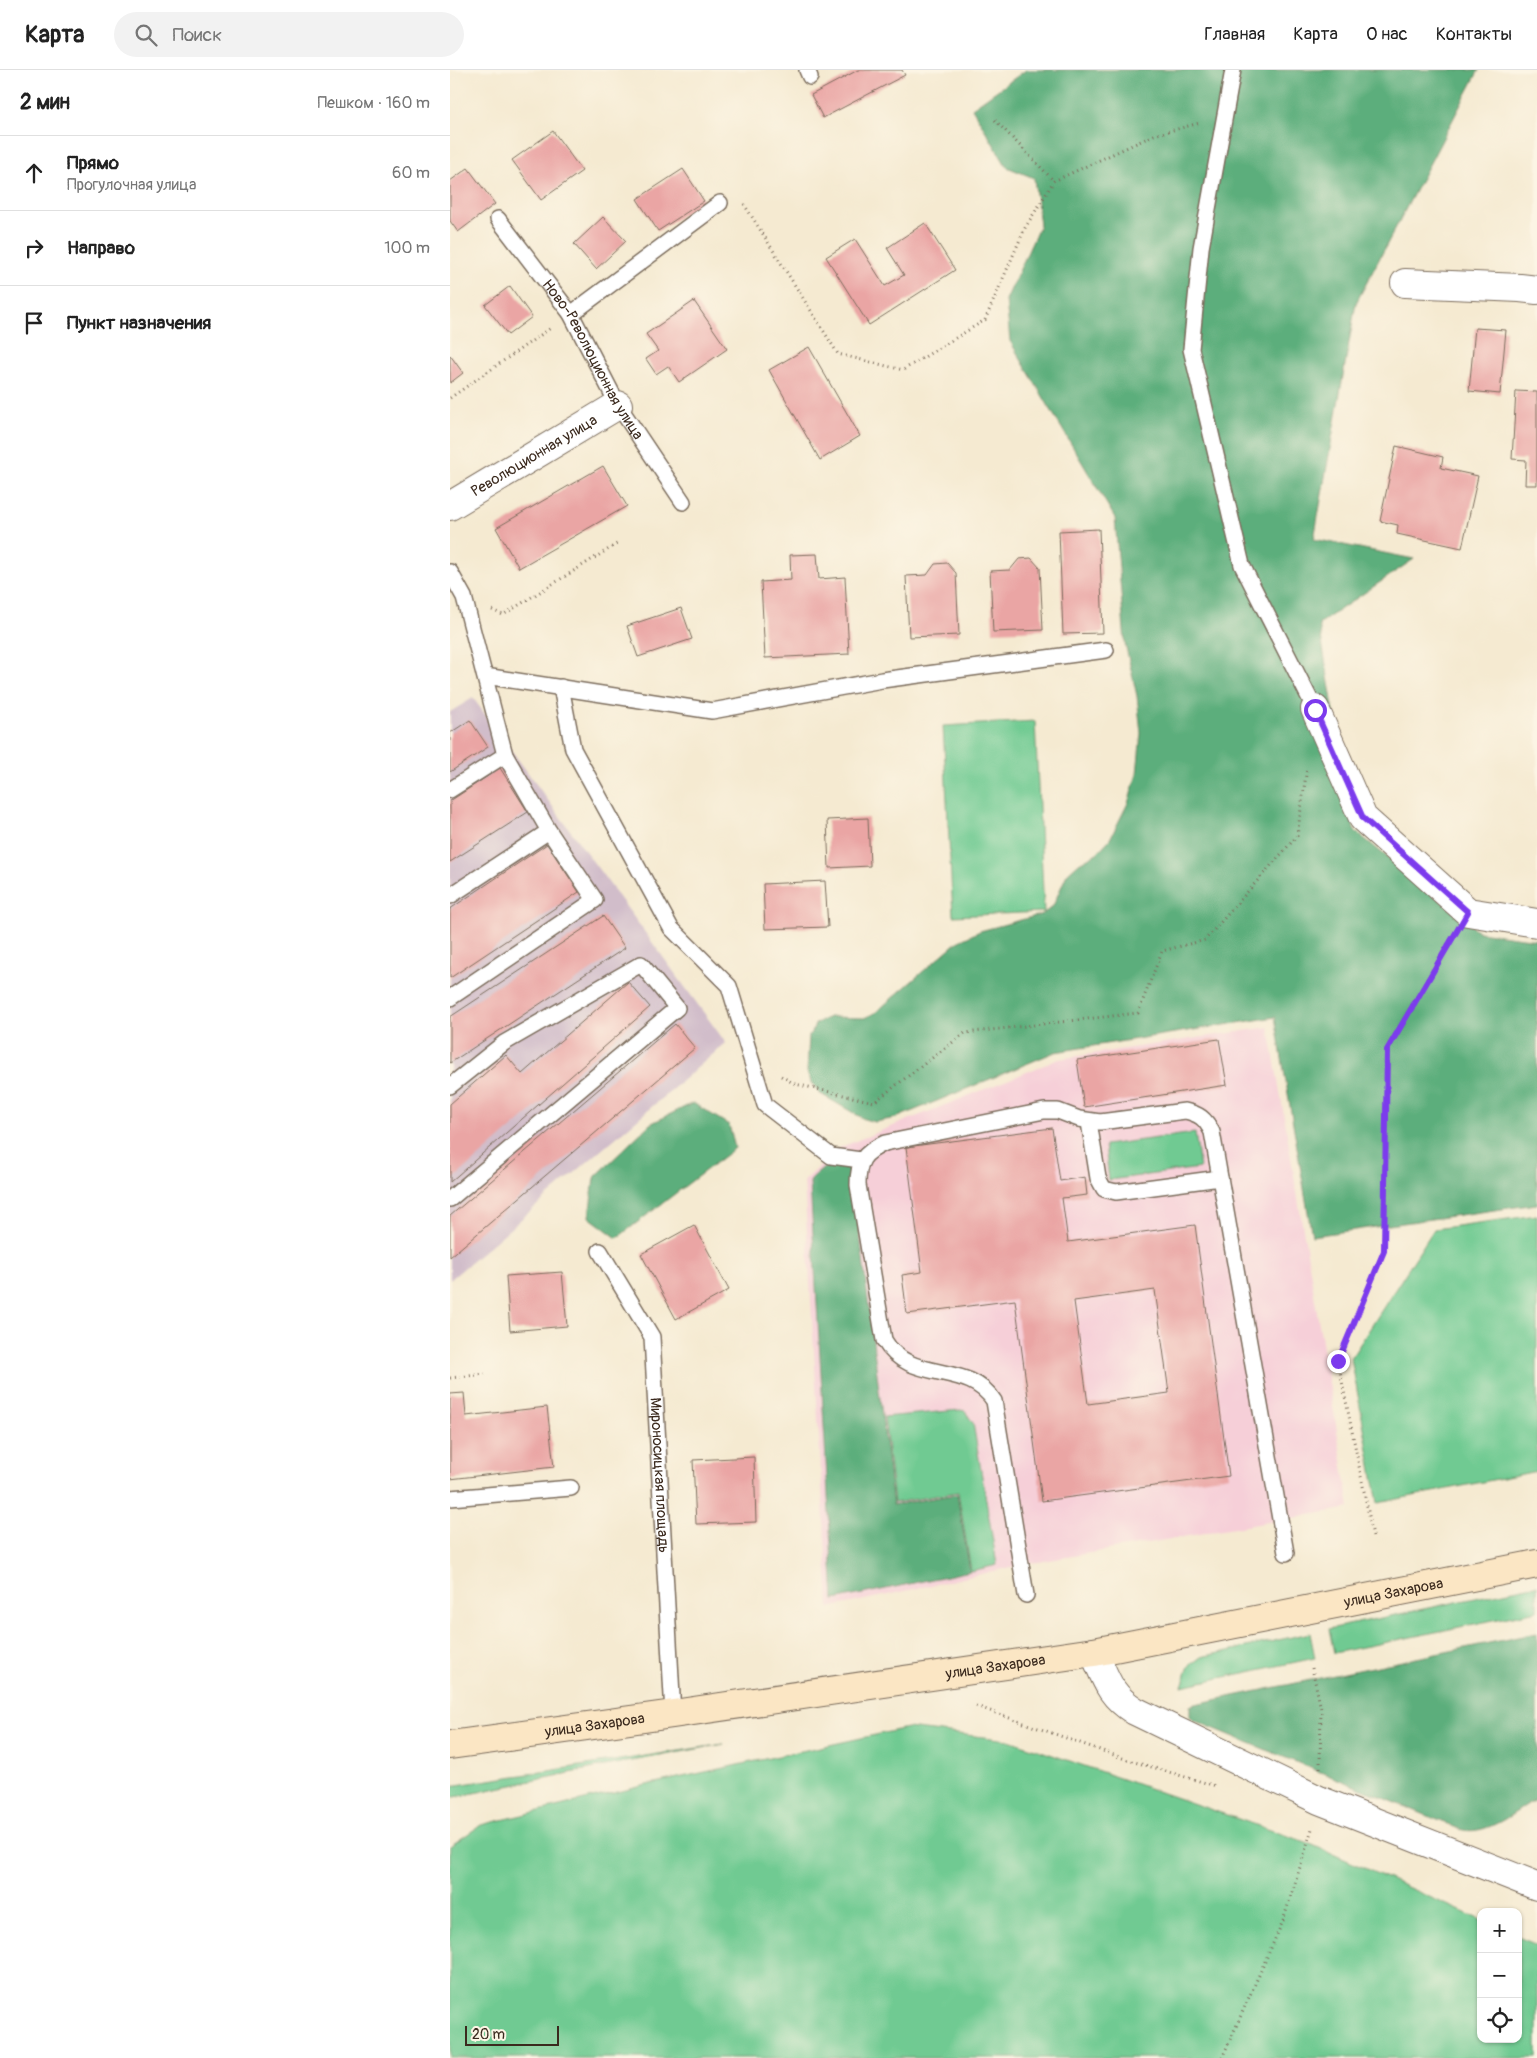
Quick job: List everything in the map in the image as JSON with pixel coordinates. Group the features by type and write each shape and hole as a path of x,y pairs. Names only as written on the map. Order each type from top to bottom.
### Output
{"main road":[{"name":"улица Захарова","path":"450,1745 1094,1652 1537,1564"}],"street":[{"path":"1405,283 1537,290"},
{"name":"Революционная улица","path":"450,506 618,405"},
{"path":"1315,710 1363,818 1468,912 1537,923"},
{"path":"1094,1652 1112,1693 1122,1703 1135,1711 1320,1800 1537,1886"}],"lane":[{"path":"1233,70 1201,248 1191,349 1242,565 1315,710"},
{"path":"571,314 720,203"},
{"name":"Ново-Революционная улица","path":"498,219 571,314 618,405 683,502"},
{"path":"450,572 464,597 505,755 549,831 595,900 450,998"},
{"path":"485,676 712,711 882,680 1106,650"},
{"path":"561,687 573,749 671,928 729,986 765,1105 831,1156 861,1160"},
{"path":"450,790 505,755"},
{"path":"450,896 549,831"},
{"path":"450,1086 504,1043 641,964 677,1008 450,1199"},
{"path":"1026,1596 994,1401 987,1391 978,1384 909,1364 891,1351 884,1340 858,1184 858,1172 861,1160 872,1149 885,1143 1044,1111 1058,1111 1089,1122 1185,1111 1198,1114 1207,1121 1212,1132 1286,1553"},
{"path":"1089,1122 1098,1178 1104,1189 1110,1192 1220,1178"},
{"name":"Мироносицкая площадь","path":"600,1251 652,1337 673,1714"},
{"path":"450,1498 571,1488"}],"path":[{"path":"720,203 737,193 838,354 903,370 985,320 1025,228 1054,181 1154,135 1224,116"},
{"path":"995,120 1054,181"},
{"path":"450,398 571,314"},
{"path":"464,597 503,616 620,542"},
{"path":"752,1061 796,1084 874,1102 964,1033 1138,1013 1162,951 1205,940 1298,836 1308,758"},
{"path":"1373,1536 1338,1361 1384,1251 1387,1050 1468,912"},
{"path":"450,1378 485,1374"},
{"path":"1222,2058 1283,1921 1320,1800 1321,1708 1312,1668"},
{"path":"976,1706 1128,1760 1222,1787"}],"shaded area":[{"path":"473,698 726,1043 450,1280 450,712"},
{"path":"1269,1027 1350,1508 1021,1565 829,1608 804,1181 841,1147 1059,1059"}],"green space":[{"path":"1026,70 1479,70 1356,303 1314,539 1414,559 1319,624 1354,830 1479,932 1537,940 1537,1204 1312,1236 1275,1017 1055,1052 896,1118 875,1122 864,1119 819,1093 807,1072 809,1036 816,1023 830,1017 864,1018 875,1013 957,942 980,931 1043,914 1053,906 1067,874 1079,863 1097,853 1110,839 1128,803 1137,774 1141,733 1137,696 1125,643 1115,518 1010,341 1006,300 1040,225 1034,178 1007,167 972,108"},
{"path":"1035,721 1044,912 953,916 943,726"},
{"path":"693,1103 729,1125 735,1148 617,1238 589,1217 594,1178 650,1124"},
{"path":"1195,1133 1200,1168 1109,1180 1105,1145"},
{"path":"831,1162 849,1163 852,1169 893,1505 957,1494 970,1571 834,1600 810,1182 813,1177"},
{"path":"1537,1215 1537,1471 1378,1503 1351,1358 1434,1229"},
{"path":"965,1411 973,1423 997,1565 971,1571 958,1492 894,1503 884,1417"},
{"path":"1537,1585 1537,1611 1334,1653 1329,1629"},
{"path":"1310,1633 1315,1658 1182,1686 1189,1666 1201,1657"},
{"path":"1537,1633 1537,1798 1502,1821 1483,1829 1473,1831 1458,1829 1193,1720 1190,1716 1190,1706 1195,1704"},
{"path":"907,1728 1009,1740 1308,1843 1477,1918 1477,2043 1522,2043 1522,1939 1537,1945 1537,2058 450,2058 450,1846 481,1825 655,1783"},
{"path":"724,1744 589,1769 450,1798 450,1786"}],"building":[{"path":"858,70 902,70 905,75 823,118 811,95"},
{"path":"553,131 582,171 541,200 512,160"},
{"path":"468,168 495,204 458,232 450,221 450,181"},
{"path":"683,169 704,201 658,231 637,199"},
{"path":"603,217 626,241 596,269 574,244"},
{"path":"925,223 955,270 869,325 826,257 855,239 885,286 904,275 887,248"},
{"path":"510,286 532,317 508,335 485,305"},
{"path":"694,301 727,349 679,382 668,366 656,374 646,359 658,351 646,334"},
{"path":"1475,328 1506,330 1500,394 1469,391"},
{"path":"809,347 860,436 820,460 769,370"},
{"path":"450,355 463,373 450,383"},
{"path":"1516,391 1537,392 1537,485 1525,485 1526,460 1512,459"},
{"path":"1396,446 1443,457 1441,468 1478,476 1462,548 1397,534 1398,525 1380,521"},
{"path":"603,466 627,506 519,568 496,528"},
{"path":"1099,529 1103,633 1063,634 1059,531"},
{"path":"817,554 819,579 845,577 849,654 765,658 761,582 791,580 790,555"},
{"path":"1031,558 1040,568 1043,630 993,632 990,571 1010,570 1019,559"},
{"path":"947,563 956,573 959,635 909,637 906,576 927,575 935,564"},
{"path":"681,608 692,639 638,657 627,626"},
{"path":"470,720 488,747 450,772 450,733"},
{"path":"500,768 528,812 450,862 450,801"},
{"path":"868,818 870,866 829,868 827,820"},
{"path":"547,844 579,892 450,978 450,909"},
{"path":"825,881 828,927 765,929 763,884"},
{"path":"603,916 625,948 450,1063 450,1017"},
{"path":"628,982 650,1007 450,1182 450,1104 506,1055 522,1074"},
{"path":"675,1024 695,1048 450,1257 450,1216"},
{"path":"1219,1039 1227,1085 1084,1107 1077,1060"},
{"path":"1052,1128 1060,1181 1085,1177 1087,1195 1062,1198 1068,1242 1195,1225 1229,1476 1042,1501 1015,1300 907,1314 902,1275 922,1272 906,1147","holes":["1155,1290 1169,1393 1088,1404 1074,1301"]},
{"path":"694,1225 729,1290 676,1319 641,1254"},
{"path":"562,1272 567,1326 510,1331 506,1276"},
{"path":"464,1393 466,1416 547,1407 554,1467 450,1479 450,1394"},
{"path":"754,1457 756,1522 696,1524 693,1460"}],"route":[{"path":"1315,710 1363,818 1468,912 1387,1050 1384,1251 1338,1361"}]}
